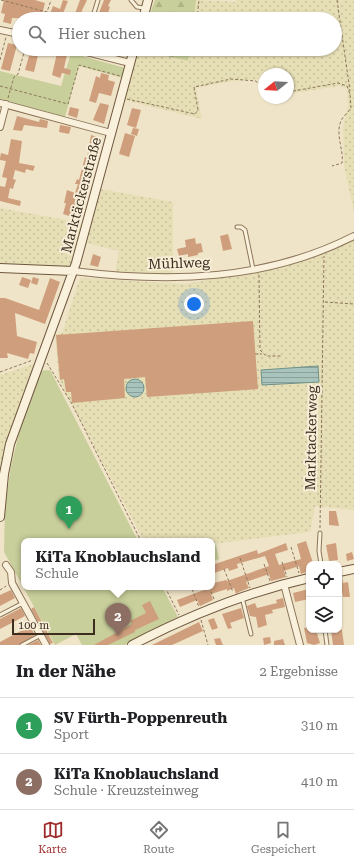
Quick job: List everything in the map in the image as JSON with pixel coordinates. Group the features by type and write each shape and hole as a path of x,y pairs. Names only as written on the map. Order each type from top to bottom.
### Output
{"street":[{"path":"145,12 148,0"},
{"path":"0,30 12,33"},
{"path":"102,56 130,63"},
{"name":"Marktäckerstraße","path":"0,517 8,451 73,271 132,56"},
{"path":"0,128 3,104 111,133"},
{"name":"Mühlweg","path":"0,268 73,271 113,276 186,278 214,276 256,269 324,250 354,236"},
{"path":"6,564 11,572 12,583 46,645"},
{"path":"342,571 354,569"},
{"path":"132,645 217,606 252,594 305,579"},
{"path":"286,584 300,645"}],"lane":[{"path":"94,12 98,0"},
{"path":"131,0 137,7 146,9"},
{"path":"237,227 241,227 245,230 256,269"},
{"path":"320,533 321,561"},
{"path":"239,598 251,634"},
{"path":"0,615 23,603"},
{"path":"325,633 327,645"},
{"path":"22,645 41,635"}],"path":[{"path":"1,0 47,12 51,0"},
{"path":"198,12 199,0"},
{"path":"337,0 339,12"},
{"path":"0,60 7,32"},
{"path":"332,166 342,163 344,155 339,128 342,118 351,108 342,36"},
{"path":"3,104 14,77 18,74 23,56"},
{"path":"0,86 68,104 79,65 126,78"},
{"path":"121,97 195,114 198,110 194,86 231,79 256,81 258,84"},
{"path":"294,91 338,83 347,86 350,94"},
{"name":"Marktackerweg","path":"320,533 324,250"},
{"path":"256,269 259,345 263,354"},
{"path":"324,302 354,304"},
{"path":"255,354 282,356"},
{"path":"0,372 42,357 72,404 140,538"},
{"path":"291,547 305,579"},
{"path":"240,558 252,594"},
{"path":"282,562 286,584"},
{"path":"264,564 272,588"},
{"path":"224,569 239,598"},
{"path":"0,590 12,583"},
{"path":"166,590 182,621"},
{"path":"192,590 208,645"},
{"path":"210,590 217,606"}],"shaded area":[{"path":"196,0 236,2 236,0 354,0 354,213 344,165 343,127 348,106 347,88 340,86 294,93 294,68 258,68 258,79 232,81 196,88 202,119 124,100 136,56 165,56 188,61 189,56 342,56 342,12 195,12"},
{"path":"100,189 173,202 173,276 115,274 119,251 86,243"},
{"path":"0,208 83,223 70,267 0,266"},
{"path":"354,239 354,510 315,506 310,532 215,544 215,538 142,538 59,380 55,335 62,333 80,278 185,284 270,268"},
{"path":"34,364 4,452 0,483 0,375"}],"green space":[{"path":"155,0 196,0 195,12 151,12"},
{"path":"70,56 82,56 125,68 123,78 79,66 65,117 0,102 0,71 61,86"},
{"path":"167,56 189,56 188,61"},
{"path":"50,370 136,538 21,538 21,583 4,552 5,506 11,466 19,433 40,371"},
{"path":"215,545 216,545 219,559 215,561"},
{"path":"25,590 164,590 178,617 125,645 82,645 76,634 55,645"}],"water":[{"path":"318,366 319,382 262,385 261,370"},
{"path":"135,379 141,382 144,388 141,394 135,397 129,394 126,388 129,382"}],"building":[{"path":"4,0 35,0 45,3 43,12 12,12 11,24 3,22 5,14 1,13"},
{"path":"63,0 68,1 64,12 51,12 53,6 60,9"},
{"path":"80,0 87,0 81,12 76,12"},
{"path":"104,0 111,0 108,6 110,7 108,12 99,12"},
{"path":"8,43 12,44 12,56 14,56 10,71 1,69"},
{"path":"29,56 38,56 34,72 25,70"},
{"path":"56,56 67,56 64,68 71,70 70,75 62,73 60,78 52,75"},
{"path":"101,73 109,75 108,80 115,82 111,96 99,93 96,103 89,101 96,76 100,78"},
{"path":"100,103 109,105 104,124 93,120"},
{"path":"70,107 79,109 77,118 68,115"},
{"path":"132,108 141,110 136,128 127,125"},
{"path":"17,116 39,122 40,119 48,121 47,128 24,125 22,131 13,130"},
{"path":"60,125 71,127 69,134 59,132"},
{"path":"133,128 139,129 137,136 131,134"},
{"path":"125,133 135,136 129,157 119,154"},
{"path":"91,135 100,138 78,219 63,214 66,203 64,203 67,190 75,193 78,184 75,184 77,179 79,180 85,157 87,158"},
{"path":"11,139 22,141 19,163 35,166 33,171 26,169 25,173 15,170 13,179 16,180 13,189 10,188 8,198 21,201 20,206 0,201 0,186 5,187 7,178 2,177 6,161 0,160 0,158 1,153 8,155"},
{"path":"228,234 232,249 223,251 220,236"},
{"path":"195,238 196,244 201,243 203,252 198,253 198,255 188,257 188,254 179,256 177,249 186,247 185,240"},
{"path":"93,254 101,257 98,267 90,265"},
{"path":"22,277 31,280 28,288 19,285"},
{"path":"33,277 39,279 37,285 31,283"},
{"path":"50,278 60,282 45,324 15,313 17,336 37,342 34,354 30,353 28,359 7,353 8,358 0,358 0,298 5,298 39,310"},
{"path":"253,321 258,389 147,397 145,377 124,379 125,398 72,403 71,392 66,392 64,379 60,380 56,335"},
{"path":"329,511 336,511 339,526 329,525"},
{"path":"306,541 312,561 306,561 306,572 301,574 299,566 284,571 286,577 271,581 269,574 246,582 249,588 236,594 234,588 211,594 213,600 200,606 197,600 180,607 177,600 204,590 215,590 215,583 227,581 269,566 265,556 237,564 238,568 229,571 228,568 215,573 215,564 257,550 258,554 286,543 288,550 275,554 279,565 301,559 297,544"},
{"path":"336,543 338,560 329,561 326,545"},
{"path":"352,552 354,559 347,561 346,554"},
{"path":"342,577 343,583 348,582 350,597 343,597"},
{"path":"11,590 15,598 0,606 0,595"},
{"path":"306,590 306,600 295,602 293,593"},
{"path":"283,598 285,607 272,610 273,613 265,615 267,625 258,628 256,617 250,616 247,606 255,603 257,608 277,603 276,600"},
{"path":"150,601 159,619 108,645 94,645 132,624 130,621 146,613 142,605"},
{"path":"34,607 53,643 50,644 31,609"},
{"path":"21,608 25,616 0,629 0,619"},
{"path":"241,608 244,618 230,623 232,628 228,629 222,614"},
{"path":"214,618 218,628 212,630 208,620"},
{"path":"199,622 203,631 172,645 152,645"},
{"path":"30,626 35,635 19,645 0,645 0,642"},
{"path":"304,628 306,628 306,633 317,633 320,643 314,645 307,643"},
{"path":"342,630 344,645 333,645 331,633 342,633"},
{"path":"270,637 271,643 264,645 263,638"},
{"path":"220,638 223,645 216,645 214,639"},
{"path":"283,639 285,645 274,645 274,641"},
{"path":"38,640 41,645 28,645"}],"place":[{"name":"SV Fürth-Poppenreuth","path":"69,529"},
{"name":"KiTa Knoblauchsland","path":"118,636"}]}
